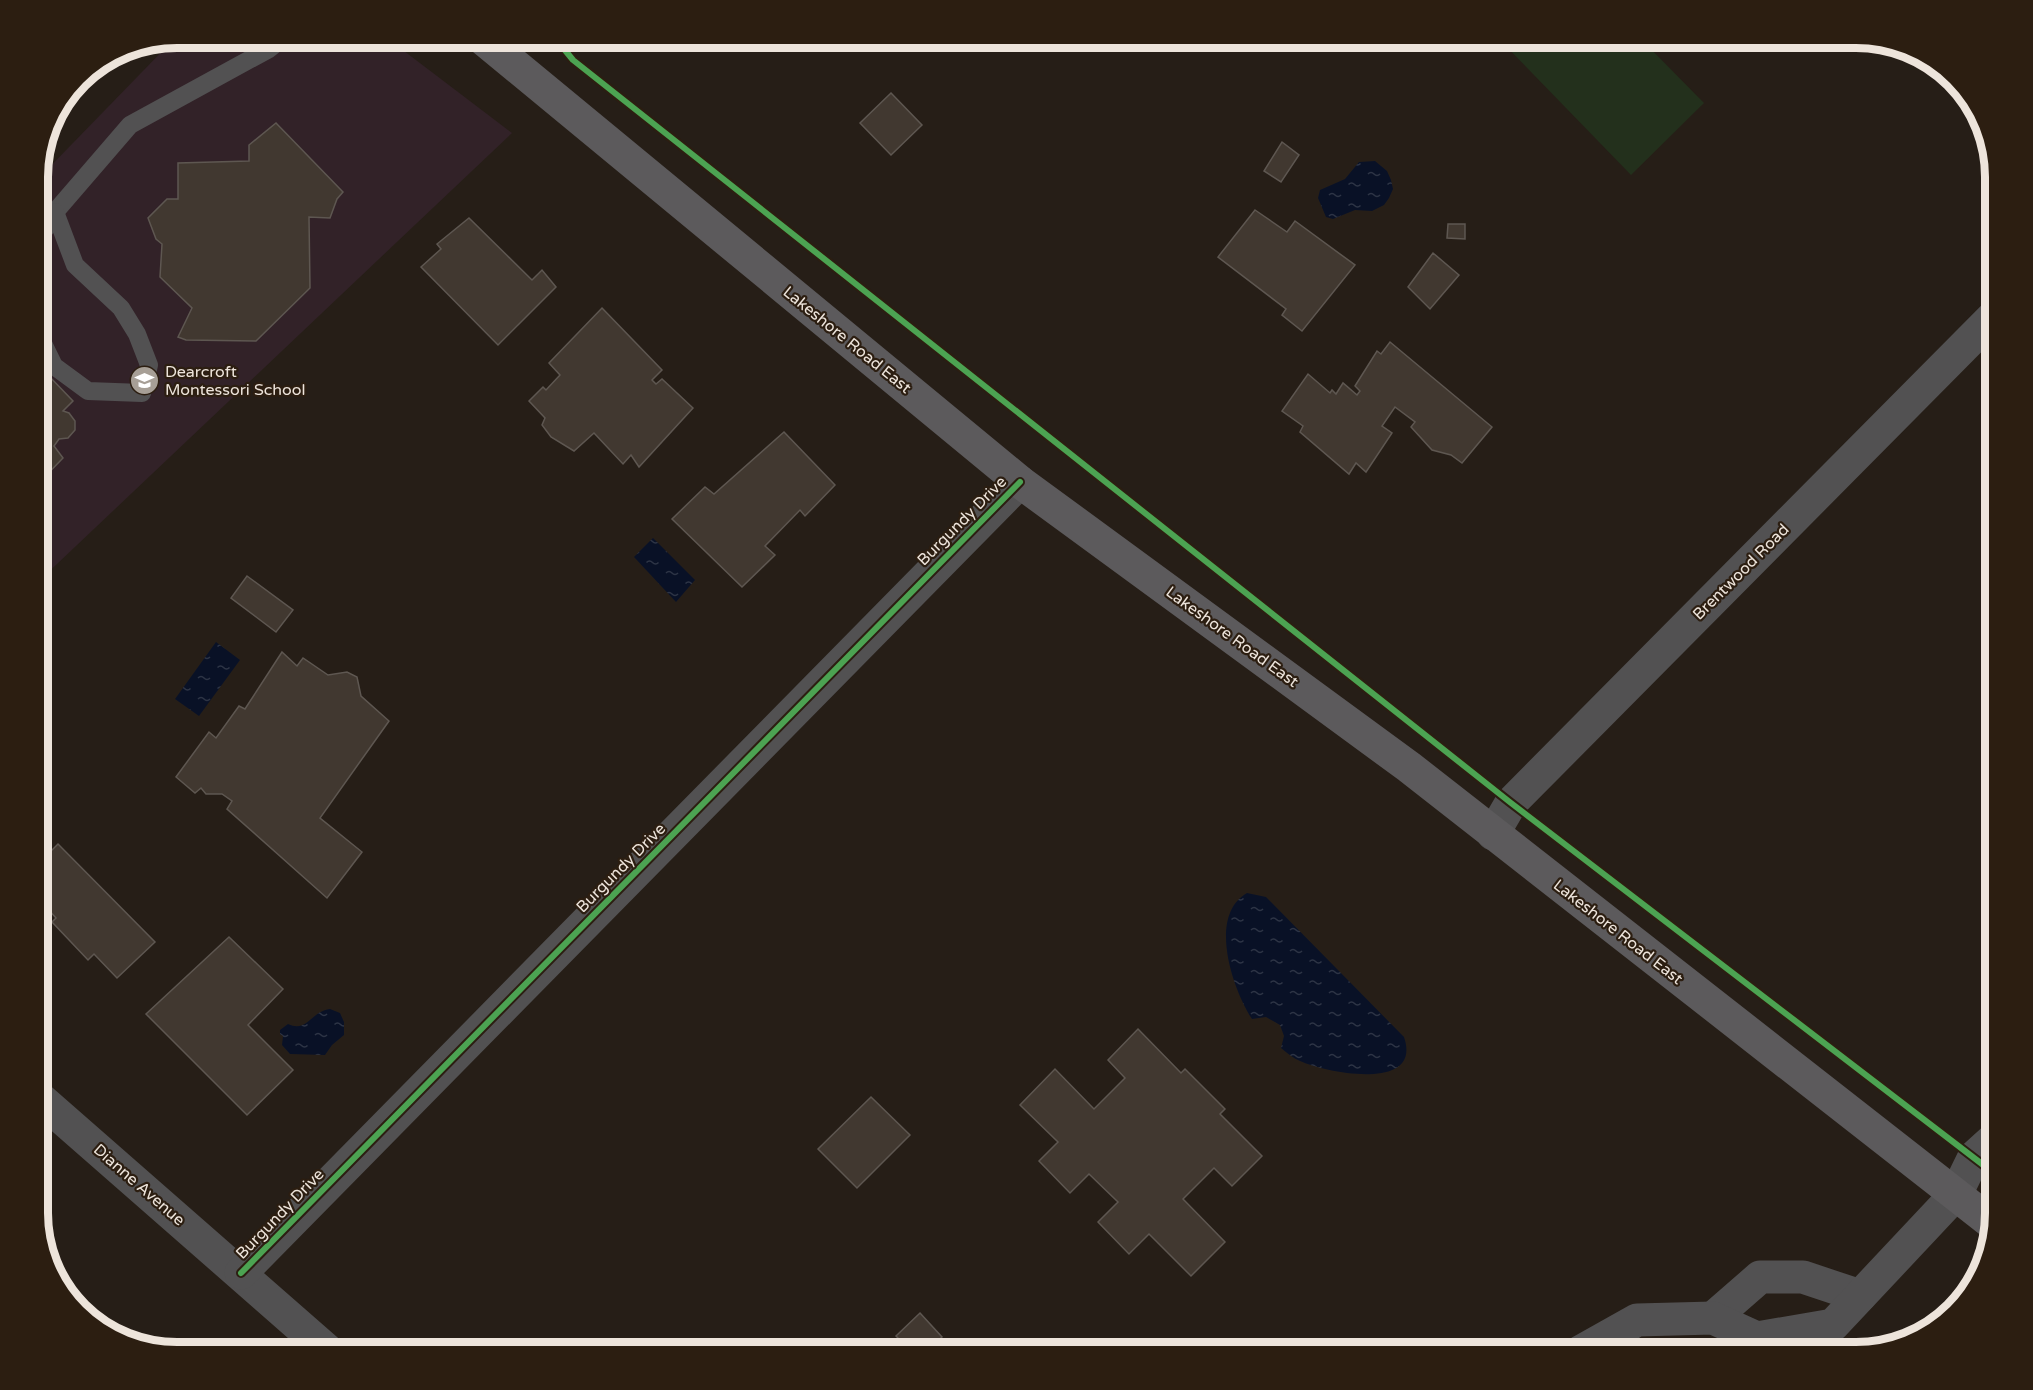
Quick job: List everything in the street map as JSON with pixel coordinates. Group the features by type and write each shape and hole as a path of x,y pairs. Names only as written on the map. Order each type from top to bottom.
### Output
{"main road":[{"name":"Lakeshore Road East","path":"494,48 1020,482 1409,767 1985,1217"}],"street":[{"name":"Brentwood Road","path":"1493,834 1511,803 1985,325"},
{"name":"Burgundy Drive","path":"241,1273 1020,482"},
{"name":"Dianne Avenue","path":"48,1106 317,1342"},
{"path":"1599,1342 1637,1320 1713,1318 1757,1338 1833,1325 1956,1194 1974,1157 1985,1147"},
{"path":"1713,1318 1760,1277 1803,1277 1860,1296"}],"lane":[{"path":"48,224 55,212 130,125 270,48"},
{"path":"48,354 54,366 88,391 142,393 149,365 137,334 121,309 75,266 55,212"}],"shaded area":[{"name":"Dearcroft Montessori School","path":"400,48 512,133 48,573 48,169 165,49"}],"green space":[{"path":"1508,48 1650,48 1704,103 1631,175"}],"water":[{"path":"1375,161 1387,171 1393,189 1384,205 1372,211 1355,210 1333,219 1326,217 1318,198 1320,190 1345,179 1359,162"},
{"path":"653,538 695,580 676,602 634,557"},
{"path":"216,642 240,660 199,716 175,699"},
{"path":"1247,893 1266,897 1404,1037 1406,1054 1399,1066 1386,1072 1369,1074 1349,1073 1313,1066 1300,1061 1281,1048 1284,1036 1280,1025 1266,1017 1252,1019 1232,972 1227,954 1226,935 1228,918 1235,904"},
{"path":"330,1009 340,1013 344,1022 344,1035 332,1045 325,1055 290,1054 282,1045 283,1036 280,1030 288,1024 300,1026 305,1024 318,1013"}],"building":[{"path":"891,93 922,125 891,155 860,123"},
{"path":"276,123 343,192 337,199 330,218 309,217 310,288 256,341 186,340 178,337 192,308 160,277 162,244 156,239 148,218 167,199 178,199 178,163 249,161 249,145"},
{"path":"1282,142 1299,155 1281,182 1264,171"},
{"path":"1255,210 1287,232 1295,221 1355,265 1302,331 1282,315 1286,309 1218,257"},
{"path":"469,218 532,280 542,270 556,287 498,345 421,267 441,249 437,244"},
{"path":"1448,224 1465,224 1465,239 1447,238"},
{"path":"1433,253 1459,275 1430,309 1408,287"},
{"path":"602,308 662,370 652,380 656,384 662,379 693,408 639,467 631,455 623,464 594,433 574,451 551,437 542,425 545,418 529,401 543,387 546,390 560,375 549,363"},
{"path":"1390,342 1492,427 1462,463 1451,455 1432,450 1411,427 1415,422 1395,407 1382,426 1392,433 1366,472 1356,463 1349,474 1300,432 1303,426 1282,411 1308,374 1330,393 1332,390 1336,394 1343,383 1357,395 1360,391 1355,386 1377,351 1381,354"},
{"path":"48,375 73,401 63,411 69,413 75,421 75,430 68,438 59,439 54,446 63,458 48,474"},
{"path":"784,432 835,485 805,516 800,510 765,546 775,555 742,587 672,519 705,487 714,494"},
{"path":"247,576 293,610 276,632 231,598"},
{"path":"282,652 297,666 303,658 328,675 347,672 357,677 361,696 389,721 320,818 362,852 327,898 227,809 232,801 222,794 206,794 201,788 195,793 176,777 209,732 216,738 239,706 245,709"},
{"path":"58,844 155,942 117,978 94,954 88,960 52,922 56,918 48,909 48,854"},
{"path":"229,937 283,989 248,1025 293,1070 247,1115 146,1014"},
{"path":"1138,1029 1181,1073 1185,1069 1225,1109 1220,1114 1262,1156 1232,1186 1214,1168 1183,1199 1225,1242 1191,1276 1149,1234 1129,1254 1098,1222 1118,1202 1089,1174 1070,1193 1039,1161 1058,1142 1020,1105 1055,1069 1094,1109 1125,1078 1108,1060"},
{"path":"871,1097 910,1135 857,1188 818,1149"},
{"path":"920,1313 942,1337 937,1342 902,1342 896,1336"}],"cycle path":[{"path":"563,48 573,60 1511,803 1985,1166"},
{"path":"241,1273 1020,482"}],"place":[{"name":"Dearcroft Montessori School","path":"144,381"}]}
